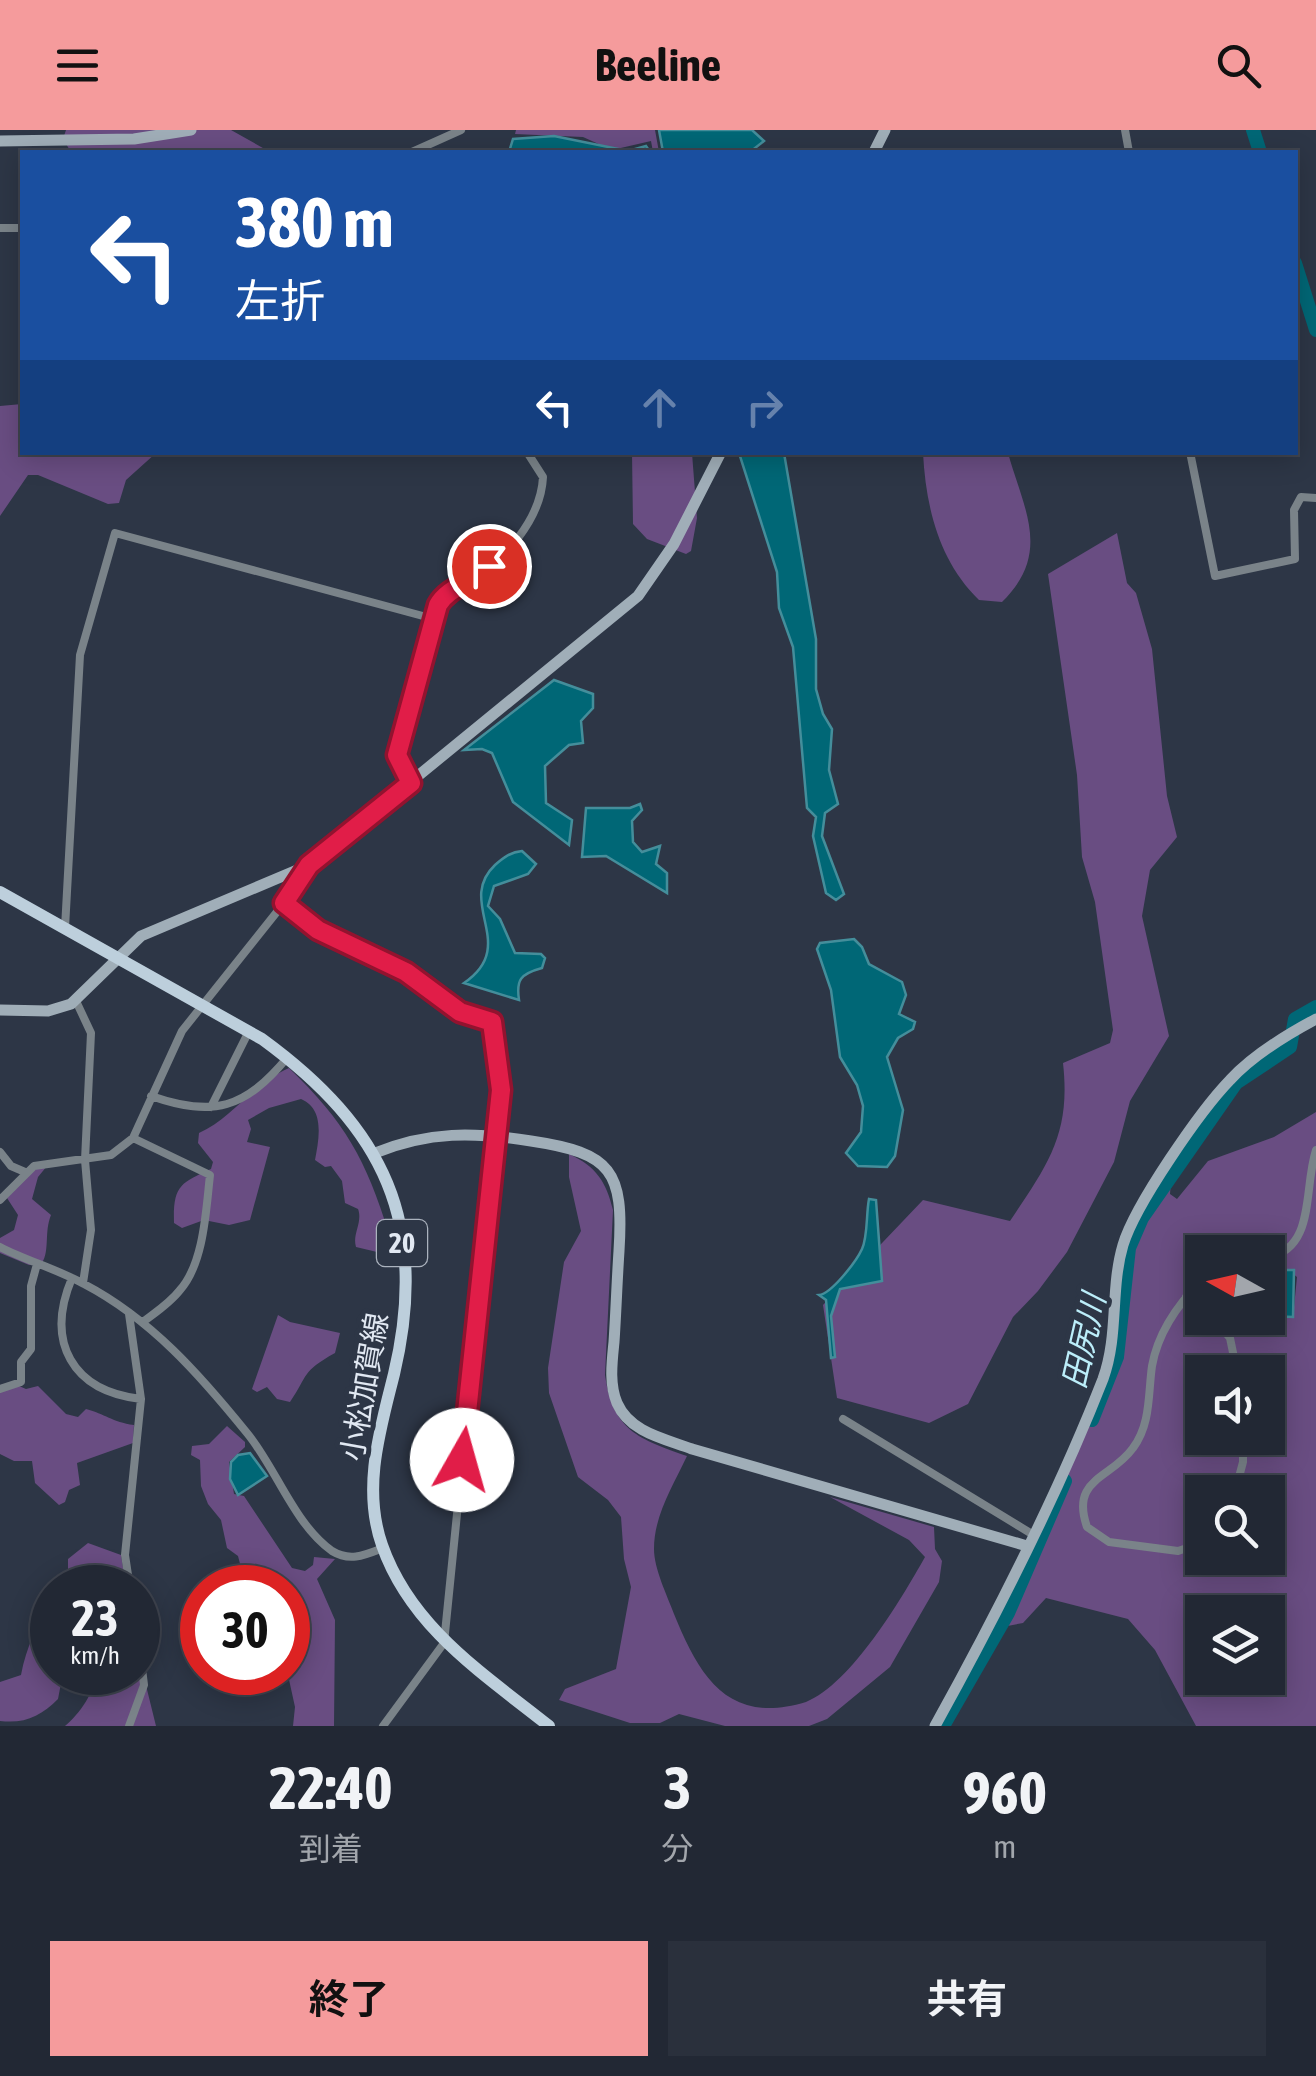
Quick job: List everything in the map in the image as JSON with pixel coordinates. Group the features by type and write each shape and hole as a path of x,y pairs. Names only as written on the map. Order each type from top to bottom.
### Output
{"main road":[{"name":"小松加賀線","path":"0,892 249,1031 288,1058 342,1106 374,1153 392,1198 407,1284 399,1352 373,1472 373,1506 383,1548 418,1613 444,1643 549,1726"}],"street":[{"path":"0,141 134,139 191,130"},
{"path":"416,150 461,130"},
{"path":"411,783 397,755 434,619 445,594 482,574 536,514 543,477 529,455"},
{"path":"0,1010 48,1011 76,1001 117,957 156,928 309,865 638,596 674,544 719,455"},
{"path":"1191,455 1215,576 1280,565 1295,558 1294,510 1301,497 1316,498"},
{"path":"65,928 80,654 115,533 434,619"},
{"path":"0,1200 25,1172 43,1163 112,1155 133,1138 172,1046 309,865"},
{"path":"284,903 318,930 406,972 460,1012 492,1022 491,1038 501,1078 444,1643 383,1726"},
{"path":"76,1001 91,1033 85,1160 92,1208 83,1283"},
{"path":"934,1726 1003,1604 1108,1364 1115,1334 1123,1246 1136,1213 1230,1080 1269,1048 1316,1019"},
{"path":"211,1107 249,1031"},
{"path":"151,1096 211,1107 237,1102 288,1058"},
{"path":"374,1153 426,1136 459,1132 583,1152 617,1183 621,1206 612,1382 624,1414 639,1427 692,1450 1030,1540"},
{"path":"133,1138 210,1175 198,1255 190,1276 144,1322"},
{"path":"1285,1253 1305,1234 1316,1150"},
{"path":"0,1152 12,1166 25,1172"},
{"path":"0,1246 83,1283 144,1322 168,1343 250,1436 303,1518 331,1550 358,1558 383,1548"},
{"path":"0,1389 21,1382 21,1362 31,1349 31,1286 36,1264"},
{"path":"72,1278 61,1313 74,1368 81,1377 120,1396 141,1398"},
{"path":"1185,1298 1156,1349 1147,1416 1134,1446 1086,1489 1082,1505 1087,1527 1109,1542 1185,1549"},
{"path":"127,1565 141,1398 129,1314"},
{"path":"843,1419 1030,1540"},
{"path":"129,1726 140,1695"}],"shaded area":[{"path":"66,130 231,130 266,150 70,150 63,139"},
{"path":"516,130 655,130 659,150 653,150 651,141 612,150 583,137 515,134"},
{"path":"20,404 20,455 154,455 126,480 119,503 108,504 38,475 28,475 0,516 0,406"},
{"path":"632,455 692,455 697,518 691,551 686,554 647,539 633,524"},
{"path":"923,455 1009,455 1026,512 1030,548 1017,584 1002,602 979,600 965,585 944,551 927,494"},
{"path":"1117,533 1127,583 1136,593 1152,649 1167,796 1177,837 1150,870 1142,916 1169,1036 1130,1101 1114,1162 1067,1252 1013,1317 968,1404 929,1423 837,1398 823,1305 923,1200 1010,1221 1054,1147 1063,1110 1063,1063 1110,1043 1113,1030 1095,902 1082,857 1077,775 1048,574"},
{"path":"289,1068 339,1124 362,1163 389,1234 377,1252 356,1247 358,1209 345,1203 342,1181 331,1166 325,1167 315,1160 317,1117 301,1099 269,1108 248,1120 251,1129 247,1142 270,1147 250,1220 229,1225 204,1220 182,1228 174,1223 180,1187 211,1169 213,1162 198,1143 199,1133"},
{"path":"1316,1112 1316,1726 1196,1726 1155,1650 1128,1619 1046,1598 1023,1623 997,1628 1117,1352 1123,1266 1136,1224 1185,1147 1192,1150 1171,1181 1170,1194 1177,1199 1208,1161 1274,1137"},
{"path":"569,1154 599,1176 613,1210 605,1375 614,1409 642,1438 687,1456 661,1513 655,1557 661,1582 694,1657 720,1690 736,1701 779,1708 806,1702 823,1692 874,1638 925,1557 909,1540 830,1497 934,1527 935,1549 942,1561 939,1582 890,1667 827,1719 809,1726 725,1726 679,1714 660,1723 630,1723 559,1700 565,1689 616,1669 631,1587 621,1517 608,1500 578,1477 549,1393 548,1368 564,1262 581,1231 569,1177"},
{"path":"47,1166 38,1177 32,1199 51,1215 46,1252 42,1263 29,1265 0,1253 0,1238 14,1230 18,1215 7,1198 34,1169"},
{"path":"278,1315 290,1322 340,1333 335,1353 311,1369 290,1402 277,1399 267,1387 257,1392 252,1389"},
{"path":"12,1383 26,1389 38,1386 66,1414 78,1417 86,1409 134,1425 133,1443 77,1463 80,1485 69,1490 65,1502 59,1505 35,1483 32,1461 14,1461 0,1454 0,1385"},
{"path":"227,1426 245,1442 245,1447 229,1462 234,1494 244,1496 290,1565 240,1565 238,1556 227,1548 221,1520 208,1504 201,1486 200,1460 191,1455 192,1446 209,1444"},
{"path":"88,1543 121,1555 123,1565 68,1565 68,1559"},
{"path":"314,1557 335,1559 317,1579 335,1620 334,1726 293,1726 292,1695 310,1695 310,1567"},
{"path":"30,1644 30,1695 59,1695 58,1699 32,1718 0,1721 0,1682 21,1675"},
{"path":"89,1695 148,1695 156,1726 65,1726"}],"water":[{"path":"659,130 752,130 764,141 753,150 663,150"},
{"path":"554,136 623,150 510,150 513,139"},
{"path":"740,455 784,455 816,639 816,689 832,729 829,770 838,804 825,813 822,836 844,894 836,900 826,893 813,836 816,817 807,808 793,647 779,608 777,572"},
{"path":"554,680 593,694 593,708 581,721 583,743 569,745 545,766 546,803 572,820 569,845 513,802 492,753 464,750"},
{"path":"640,804 642,810 632,821 633,842 642,852 660,846 656,864 667,873 667,893 606,856 582,857 586,808 630,808"},
{"path":"522,851 536,864 528,874 494,886 488,906 500,919 515,953 541,954 545,958 542,968 521,979 519,1000 464,983 480,969 487,954 481,894 484,879 501,860"},
{"path":"854,939 869,964 902,982 906,995 899,1014 915,1022 913,1029 898,1038 887,1057 903,1110 895,1156 887,1167 858,1166 846,1153 861,1132 863,1106 857,1085 840,1057 831,990 817,949 820,943"},
{"path":"869,1199 876,1200 882,1281 840,1289 831,1316 835,1357 831,1358 826,1300 819,1295 836,1283 862,1249"},
{"path":"1285,1270 1294,1270 1293,1317 1285,1317"},
{"path":"250,1453 267,1476 238,1495 230,1479 231,1462 238,1455"}],"waterway":[{"name":"田尻川","path":"1253,130 1259,150"},
{"name":"田尻川","path":"1298,273 1316,330"},
{"name":"田尻川","path":"1092,1420 1117,1357 1129,1248 1142,1218 1236,1083 1290,1047 1295,1019 1316,1007"},
{"name":"田尻川","path":"943,1726 1008,1613 1065,1481"}],"route":[{"path":"462,1460 501,1090 491,1038 492,1022 460,1012 406,972 318,930 284,903 309,865 411,783 397,755 438,605 445,594 466,586 489,566"}]}
